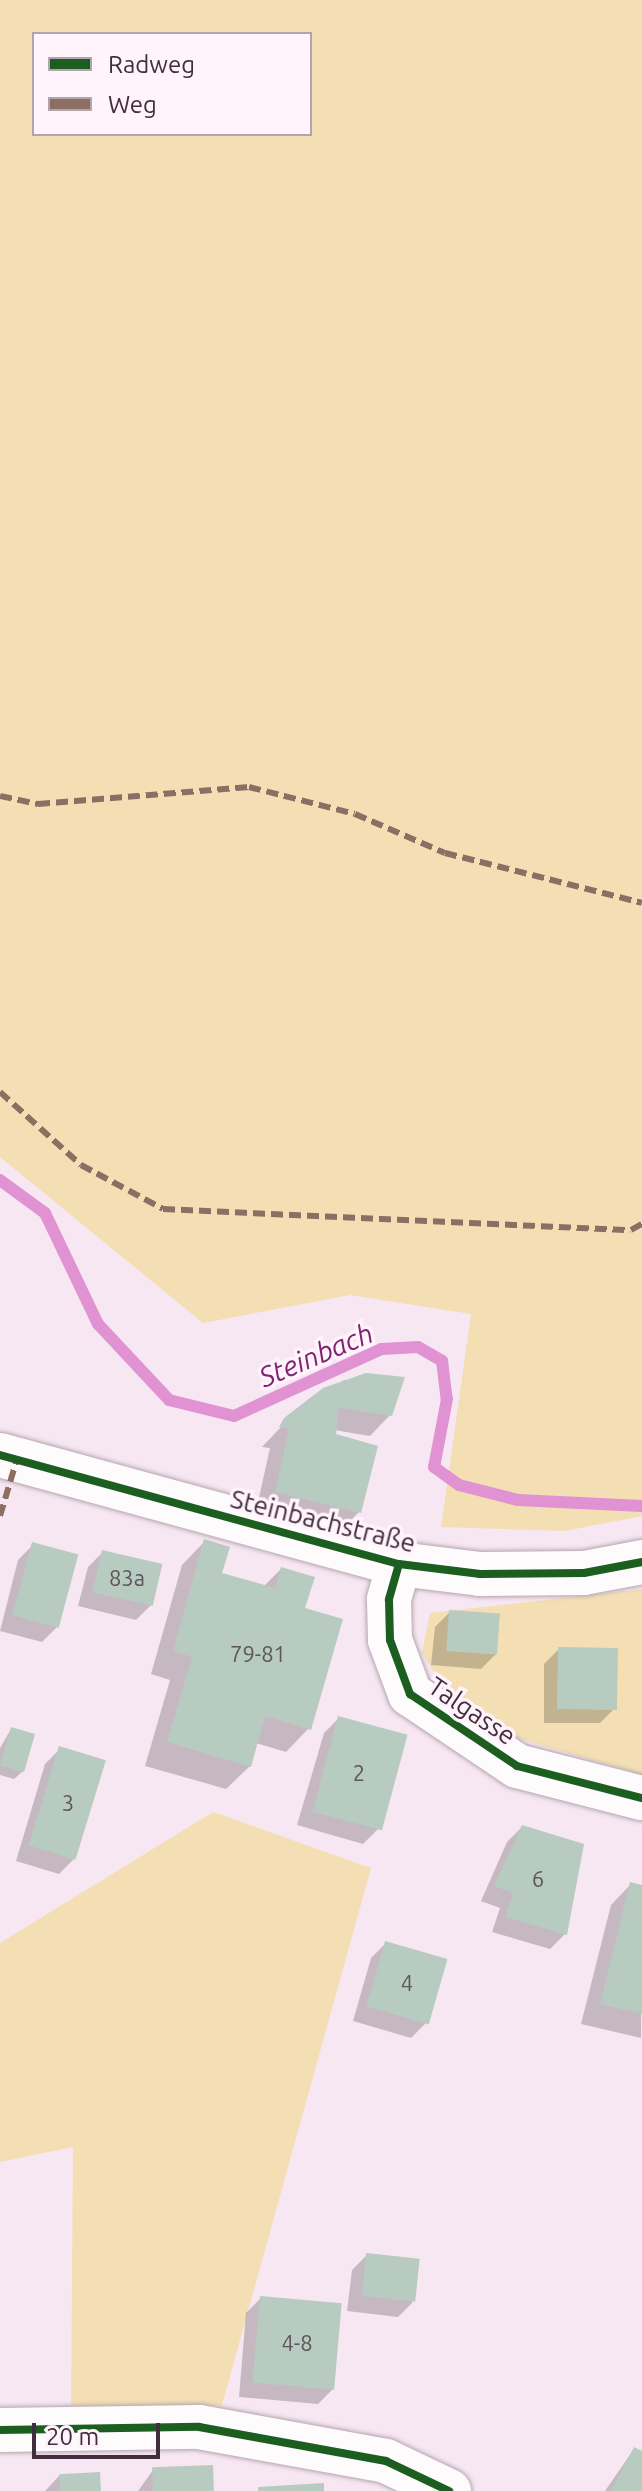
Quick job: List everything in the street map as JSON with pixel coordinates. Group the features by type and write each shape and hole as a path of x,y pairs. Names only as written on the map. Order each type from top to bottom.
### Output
{"street":[{"name":"Steinbachstraße","path":"0,1455 399,1564 510,1574 584,1573 642,1562"},
{"name":"Talgasse","path":"399,1564 389,1600 390,1640 410,1694 517,1766 642,1798"},
{"path":"0,2430 199,2427 386,2461 449,2491"}],"shaded area":[{"path":"0,0 642,0 642,1516 565,1531 441,1527 471,1314 350,1295 203,1323 0,1157"},
{"path":"642,1589 642,1775 497,1732 454,1705 422,1653 430,1613"},
{"path":"213,1812 371,1868 222,2405 71,2410 73,2147 0,2162 0,1943"}],"building":[{"path":"366,1373 405,1377 392,1416 339,1408 336,1434 378,1446 361,1513 275,1492 289,1429 279,1427 284,1418 323,1388"},
{"path":"204,1539 230,1547 222,1573 275,1588 281,1567 315,1577 305,1608 343,1619 311,1730 265,1716 251,1767 167,1742 192,1657 173,1651"},
{"path":"32,1542 78,1554 59,1628 12,1615"},
{"path":"102,1550 162,1564 153,1606 92,1592"},
{"path":"449,1610 500,1614 497,1654 446,1651"},
{"path":"558,1647 618,1648 617,1710 557,1709"},
{"path":"338,1716 408,1735 382,1830 312,1812"},
{"path":"11,1727 35,1734 24,1772 0,1765"},
{"path":"59,1746 106,1760 75,1860 29,1845"},
{"path":"522,1825 584,1844 567,1935 505,1917 513,1893 494,1886"},
{"path":"630,1882 642,1885 642,2014 600,2004"},
{"path":"385,1941 447,1959 429,2024 366,2006"},
{"path":"366,2253 420,2259 415,2301 362,2296"},
{"path":"260,2296 342,2303 334,2390 252,2383"},
{"path":"634,2447 642,2451 642,2491 611,2491"},
{"path":"213,2465 214,2491 153,2491 152,2467"},
{"path":"100,2472 101,2491 60,2491 59,2474"},
{"path":"324,2483 324,2491 258,2491 258,2487"}],"waterway":[{"name":"Steinbach","path":"0,1180 45,1213 98,1324 169,1400 234,1416 382,1349 418,1347 442,1361 447,1399 434,1467 459,1485 518,1500 642,1506"}],"marked path":[{"path":"0,796 38,804 249,787 355,814 445,853 642,903"},
{"path":"0,1092 81,1165 163,1209 631,1230 642,1224"},
{"path":"0,1516 17,1459"}],"cycle path":[{"path":"0,1455 399,1564 480,1574 584,1573 642,1562"},
{"path":"399,1564 389,1600 390,1640 410,1694 517,1766 642,1798"},
{"path":"0,2430 199,2427 386,2461 449,2491"}]}
